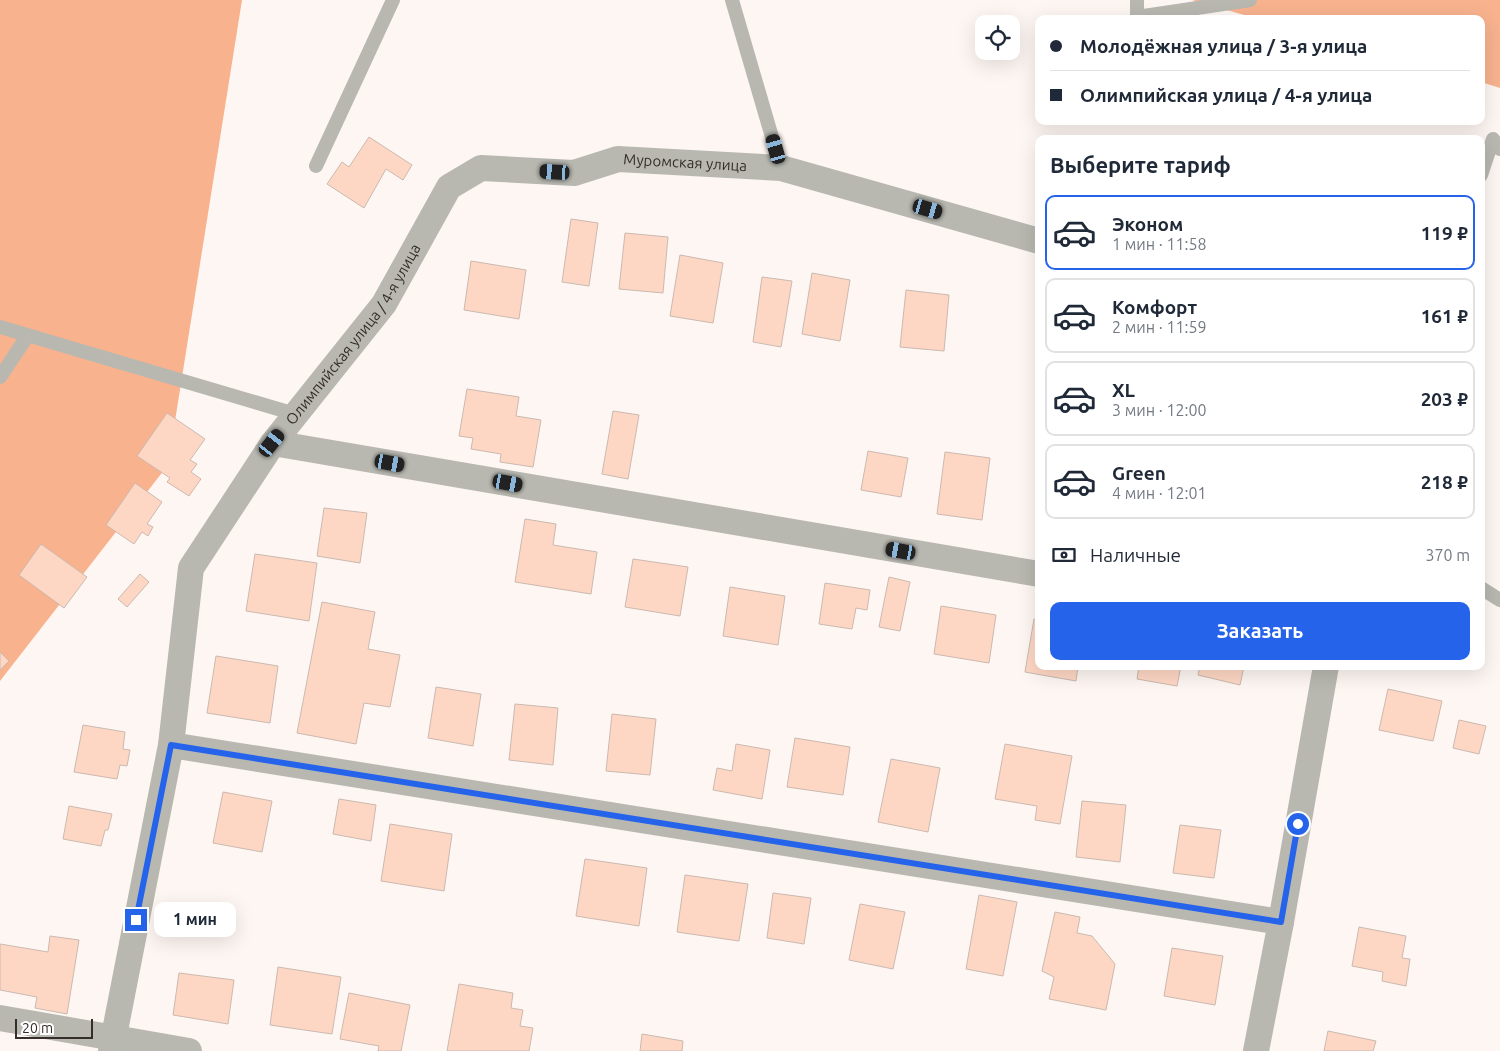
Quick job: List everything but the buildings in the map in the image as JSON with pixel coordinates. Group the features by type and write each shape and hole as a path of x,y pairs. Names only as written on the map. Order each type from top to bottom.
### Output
{"street":[{"name":"Муромская улица","path":"449,187 481,168 574,172 618,159 781,168 1035,239"},
{"name":"Олимпийская улица / 4-я улица","path":"112,1044 171,745 192,568 272,443 384,304 449,187"},
{"path":"272,443 1035,573"},
{"path":"1256,1051 1281,922 1325,670"},
{"path":"171,745 1281,922"},
{"path":"0,1018 112,1044 189,1051"}],"lane":[{"path":"316,166 393,0"},
{"path":"732,0 781,168"},
{"path":"1137,0 1138,15"},
{"path":"1151,15 1250,0"},
{"path":"1485,163 1493,139 1500,150"},
{"path":"0,327 296,414"},
{"path":"0,378 28,336"},
{"path":"1485,591 1500,600"}],"shaded area":[{"path":"0,0 242,0 168,465 0,681"},
{"path":"1192,0 1500,0 1500,88 1485,83 1485,15 1244,15"}],"route":[{"path":"136,920 171,745 1281,922 1298,824"}]}
